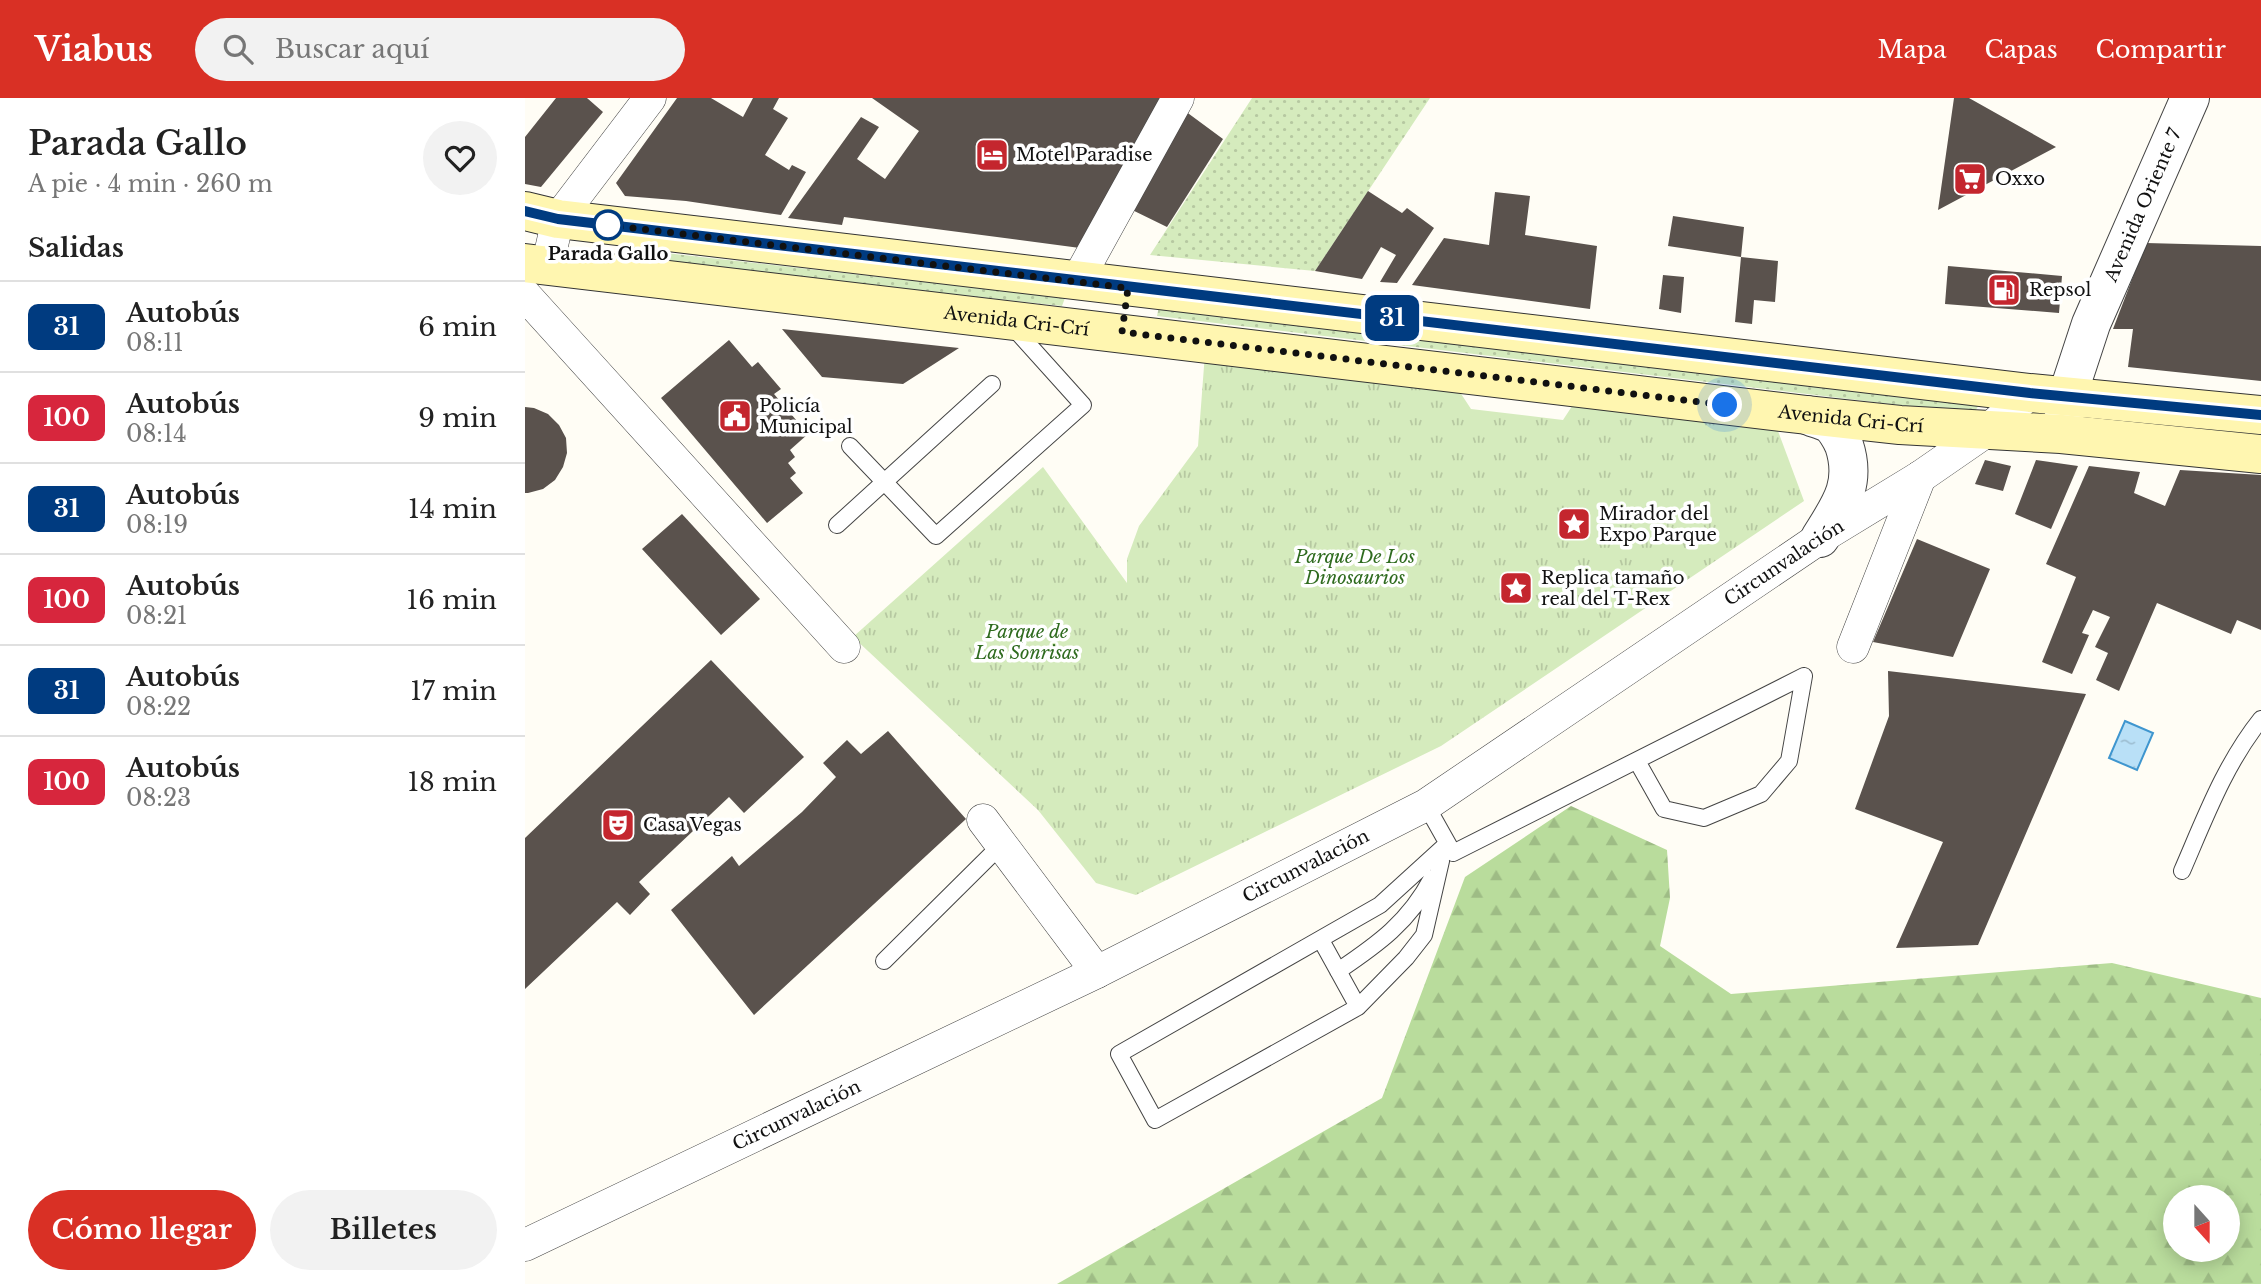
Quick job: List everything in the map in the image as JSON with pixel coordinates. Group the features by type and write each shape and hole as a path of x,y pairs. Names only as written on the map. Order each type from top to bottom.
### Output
{"main road":[{"name":"Avenida Cri-Crí","path":"542,215 1128,288 2030,393 2064,415 2261,454"},
{"name":"Avenida Cri-Crí","path":"532,275 1006,319 1900,425 1988,430 2064,415 2261,415"},
{"path":"1122,332 1128,288"}],"street":[{"path":"650,98 542,215 532,275 844,647"},
{"path":"1077,281 1178,98"},
{"name":"Avenida Oriente 7","path":"2064,415 2091,324 2190,98"},
{"name":"Circunvalación","path":"525,1245 1097,972 1426,805 1820,538 1920,477 1988,430 2030,393"},
{"path":"1807,415 1831,424 1842,440 1848,458 1849,477 1845,495 1820,538"},
{"path":"1853,647 1920,477"},
{"path":"993,832 1097,972"}],"lane":[{"path":"850,446 936,536 1083,405 1006,319"},
{"path":"837,525 992,384"},
{"path":"1426,805 1447,853 1424,935 1406,958 1357,1007 1155,1120 1119,1054 1380,905 1447,853 1804,676 1789,761 1761,794 1704,818 1664,809 1637,761"},
{"path":"2182,871 2221,780 2261,719"},
{"path":"884,961 993,832"},
{"path":"1339,971 1393,932 1425,892 1447,853"},
{"path":"1321,940 1357,1007"}],"green space":[{"path":"1252,98 1430,98 1315,271 1150,255"},
{"path":"639,250 1065,298 1062,306 639,260"},
{"path":"1159,306 1979,405 1973,414 1157,316"},
{"name":"Parque De Los Dinosaurios","path":"1205,353 1454,383 1471,409 1563,420 1578,397 1775,423 1804,501 1441,746 1136,895 1096,883 1038,810 853,637 1043,467 1127,583 1127,559 1139,526 1198,446"},
{"path":"1571,806 1667,850 1670,898 1660,946 1731,994 2112,963 2261,998 2261,1284 1057,1284 1382,1098 1465,877"}],"water":[{"path":"2125,721 2153,733 2137,770 2109,758"}],"building":[{"path":"556,98 587,98 603,112 541,187 525,184 525,137"},
{"path":"677,98 711,98 743,117 753,98 779,98 773,109 788,118 765,155 789,170 792,165 806,172 781,215 686,201 625,196 616,183"},
{"name":"Motel Paradise","path":"872,98 1161,98 1080,248 844,217 842,225 788,218 861,117 879,127 857,159 885,179 919,131"},
{"name":"Oxxo","path":"1954,98 1969,98 2056,147 1938,210"},
{"path":"1181,108 1223,139 1167,227 1122,205"},
{"path":"1368,191 1402,213 1407,208 1434,228 1397,283 1380,282 1396,255 1381,247 1362,279 1315,271"},
{"path":"1495,192 1530,196 1525,235 1597,246 1590,309 1412,285 1444,238 1489,245"},
{"path":"1673,216 1744,227 1741,257 1668,246"},
{"path":"2146,243 2261,246 2261,381 2128,367 2133,329 2113,329"},
{"path":"1741,257 1778,261 1775,302 1754,300 1752,324 1735,322"},
{"name":"Repsol","path":"1948,266 2062,276 2059,313 1945,304"},
{"path":"1663,275 1684,277 1681,313 1659,309"},
{"path":"782,329 959,348 903,384 822,377"},
{"name":"Policía Municipal","path":"729,340 752,367 758,362 781,389 774,394 808,434 790,450 795,457 788,463 796,473 790,478 803,493 767,523 661,398"},
{"path":"525,407 548,414 559,425 566,438 567,453 555,480 543,489 528,493 525,493"},
{"path":"1985,460 2011,466 2003,491 1975,484"},
{"path":"2036,460 2078,466 2051,529 2015,514"},
{"path":"2089,466 2140,472 2134,493 2165,506 2180,470 2261,475 2261,630 2237,620 2231,634 2157,603 2119,691 2096,680 2108,653 2095,647 2110,617 2093,610 2082,633 2089,635 2072,674 2042,662 2076,577 2046,564"},
{"path":"682,514 760,599 721,635 642,549"},
{"path":"1917,539 1990,569 1953,657 1873,642"},
{"name":"Casa Vegas","path":"711,660 804,757 744,813 729,797 639,882 650,894 630,915 617,902 525,989 525,838"},
{"path":"1888,671 2086,694 1978,945 1896,948 1943,842 1855,809 1889,716"},
{"path":"888,731 966,819 754,1015 671,910 732,856 739,866 802,812 836,777 823,763 847,740 861,754"}],"bus line":[{"name":"31","path":"525,211 558,219 1128,288 2030,393 2261,415"}],"place":[{"name":"Motel Paradise","path":"992,155"},
{"name":"Oxxo","path":"1970,179"},
{"name":"Parada Gallo","path":"608,225"},
{"name":"Repsol","path":"2004,290"},
{"name":"Policía Municipal","path":"735,416"},
{"name":"Mirador del Expo Parque","path":"1574,524"},
{"name":"Replica tamaño real del T-Rex","path":"1516,588"},
{"name":"Casa Vegas","path":"618,825"}],"route":[{"path":"608,225 1128,288 1122,332 1725,405"}],"park label":[{"name":"Parque de Las Sonrisas","path":"1027,642"}]}
